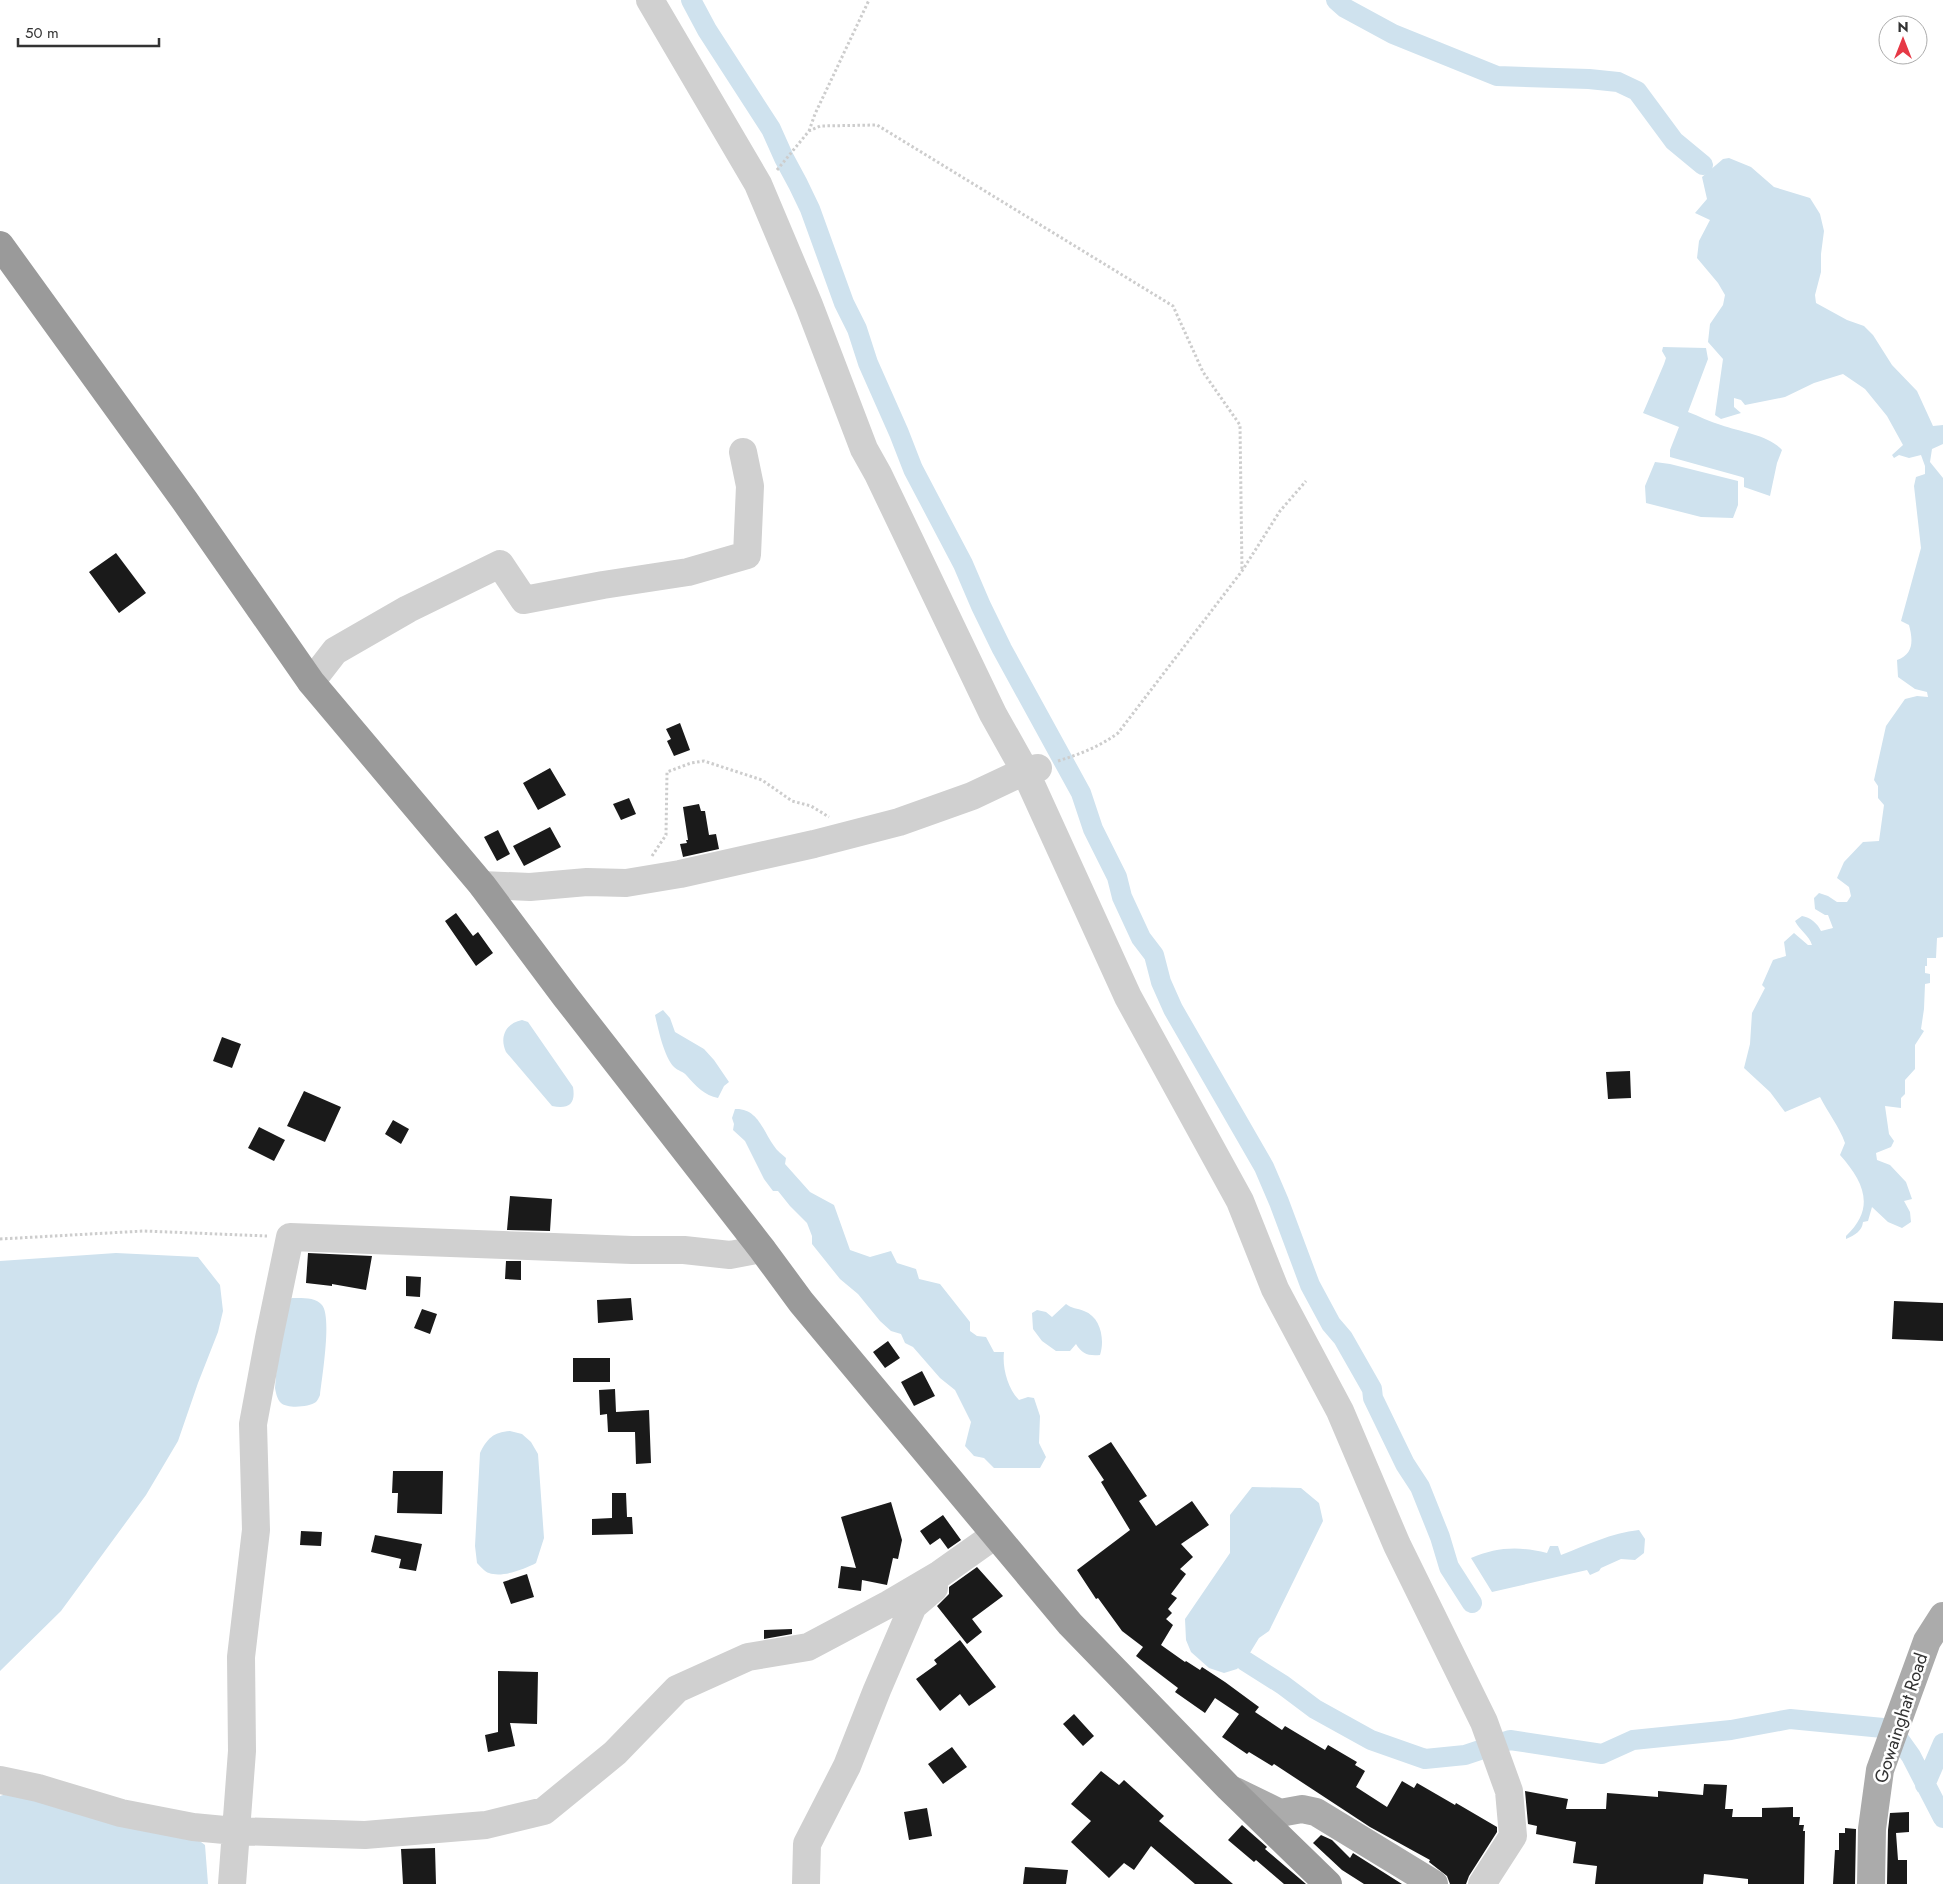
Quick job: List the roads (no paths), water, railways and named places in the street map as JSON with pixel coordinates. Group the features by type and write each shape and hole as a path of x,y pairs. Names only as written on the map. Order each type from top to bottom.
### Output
{"highway":[{"path":"6,253 185,501 312,682 482,885 565,996 801,1302 1070,1624 1229,1788 1328,1884"}],"main road":[{"name":"Gowainghat Road","path":"1871,1884 1872,1829 1880,1770 1927,1641 1943,1616"},
{"path":"1229,1788 1280,1813 1302,1809 1316,1812 1434,1884"}],"street":[{"path":"650,0 758,184 809,305 864,449 878,474 993,714 1032,770 1128,997 1240,1201 1276,1289 1340,1411 1398,1545 1484,1722 1509,1791 1513,1836 1482,1884"},
{"path":"312,682 334,651 408,608 500,564 524,600 688,572 747,556 750,486 743,452"},
{"path":"482,885 530,887 587,882 626,884 680,874 851,835 899,822 972,796 1032,770"},
{"path":"232,1884 242,1751 241,1657 256,1530 254,1424 269,1338 290,1237 632,1250 684,1250 730,1255 762,1249"},
{"path":"0,1780 38,1788 122,1813 193,1827 235,1831 365,1835 486,1825 544,1811 615,1753 677,1689 748,1656 808,1647 889,1604 940,1574 995,1534"},
{"path":"806,1884 807,1844 847,1766 913,1606 995,1534"}],"water":[{"path":"1729,158 1751,167 1774,187 1810,198 1820,214 1824,231 1821,272 1815,295 1816,303 1847,320 1864,326 1873,335 1892,365 1917,391 1933,426 1943,425 1943,444 1932,449 1930,462 1943,478 1943,937 1937,938 1936,958 1927,958 1927,966 1925,966 1925,973 1930,974 1930,983 1925,984 1921,1029 1924,1031 1915,1045 1915,1069 1905,1080 1905,1094 1901,1098 1901,1108 1885,1106 1889,1134 1894,1141 1891,1147 1876,1153 1877,1160 1890,1165 1906,1182 1912,1199 1904,1201 1910,1212 1911,1222 1902,1228 1888,1222 1872,1207 1868,1221 1863,1222 1857,1232 1846,1239 1846,1236 1855,1226 1861,1215 1864,1205 1863,1195 1855,1175 1840,1155 1845,1143 1820,1097 1785,1112 1770,1092 1744,1068 1750,1044 1752,1013 1765,988 1762,985 1773,960 1786,956 1784,942 1794,933 1808,945 1812,945 1809,938 1795,921 1802,916 1813,921 1821,931 1833,928 1828,915 1815,909 1814,898 1819,893 1837,902 1847,902 1851,896 1849,887 1837,878 1844,862 1863,842 1879,841 1884,805 1878,798 1878,786 1874,780 1886,726 1905,699 1917,696 1928,697 1927,692 1915,689 1898,677 1897,660 1907,654 1911,646 1909,625 1901,621 1921,548 1914,486 1916,477 1925,474 1925,466 1921,455 1909,458 1899,455 1894,458 1892,455 1903,445 1887,416 1865,389 1843,374 1814,383 1785,397 1745,405 1741,400 1734,398 1734,407 1741,413 1721,419 1715,415 1723,359 1708,342 1710,324 1723,305 1725,295 1718,283 1697,258 1699,241 1710,220 1695,213 1707,199 1702,177 1723,159"},
{"path":"1663,347 1706,348 1708,359 1688,412 1717,424 1762,437 1782,450 1777,463 1770,496 1744,487 1744,478 1742,477 1670,457 1670,450 1679,427 1643,413 1666,358 1662,351"},
{"path":"1655,462 1738,481 1738,505 1733,518 1701,517 1646,503 1645,486"},
{"path":"663,1010 670,1018 675,1032 704,1049 729,1082 724,1086 718,1098 701,1090 670,1062 662,1042 655,1015"},
{"path":"522,1020 528,1022 573,1087 574,1093 570,1104 562,1107 552,1106 506,1052 503,1041 505,1032 512,1024"},
{"path":"735,1109 749,1112 755,1116 775,1148 786,1158 785,1164 810,1192 834,1205 850,1250 870,1257 891,1251 897,1263 916,1269 919,1279 940,1284 970,1322 970,1331 977,1336 986,1337 994,1352 1004,1352 1005,1371 1012,1390 1019,1400 1028,1397 1034,1398 1040,1416 1039,1443 1046,1457 1040,1468 994,1468 984,1458 974,1456 965,1446 971,1422 955,1390 940,1378 913,1347 905,1343 901,1334 891,1331 880,1321 858,1294 840,1279 812,1244 812,1236 807,1223 778,1191 773,1191 764,1179 745,1141 733,1130 732,1118"},
{"path":"116,1253 198,1257 220,1285 223,1311 218,1332 178,1441 146,1495 61,1611 0,1671 0,1261"},
{"path":"292,1298 308,1298 319,1302 325,1312 326,1322 326,1348 320,1395 316,1402 298,1407 281,1403 275,1388 280,1325 286,1302"},
{"path":"1066,1304 1090,1314 1098,1324 1102,1336 1100,1355 1086,1354 1076,1344 1070,1351 1056,1351 1042,1341 1033,1329 1032,1313 1037,1310 1046,1312 1052,1317"},
{"path":"510,1431 522,1434 531,1442 538,1454 544,1538 536,1563 513,1572 494,1574 489,1573 477,1563 475,1546 480,1453 491,1437"},
{"path":"1252,1487 1301,1488 1319,1503 1323,1521 1269,1631 1259,1638 1245,1661 1237,1669 1224,1673 1209,1668 1191,1652 1186,1640 1185,1619 1230,1553 1230,1515"},
{"path":"1639,1530 1645,1539 1644,1553 1635,1560 1621,1559 1590,1575 1587,1570 1492,1592 1471,1558 1481,1554 1508,1549 1527,1549 1547,1553 1550,1546 1558,1546 1561,1555 1590,1543"},
{"path":"9,1793 197,1839 205,1845 208,1884 0,1884 0,1796"}],"waterway":[{"path":"691,0 707,30 771,129 798,184 810,209 844,303 857,329 868,363 913,469 963,564 1002,649 1081,793 1093,829 1117,877 1122,897 1141,938 1154,955 1161,982 1173,1009 1264,1167 1310,1285 1331,1324 1343,1338 1372,1389 1373,1398 1405,1464 1420,1487 1440,1537 1449,1567 1472,1603"},
{"path":"1336,0 1345,8 1393,34 1497,76 1589,79 1618,82 1637,91 1674,141 1703,165"},
{"path":"1245,1661 1283,1685 1315,1709 1371,1740 1425,1759 1465,1755 1510,1740 1602,1754 1633,1740 1731,1730 1790,1719 1883,1728 1901,1742 1911,1756 1943,1818"},
{"path":"1925,1785 1943,1743"}]}
